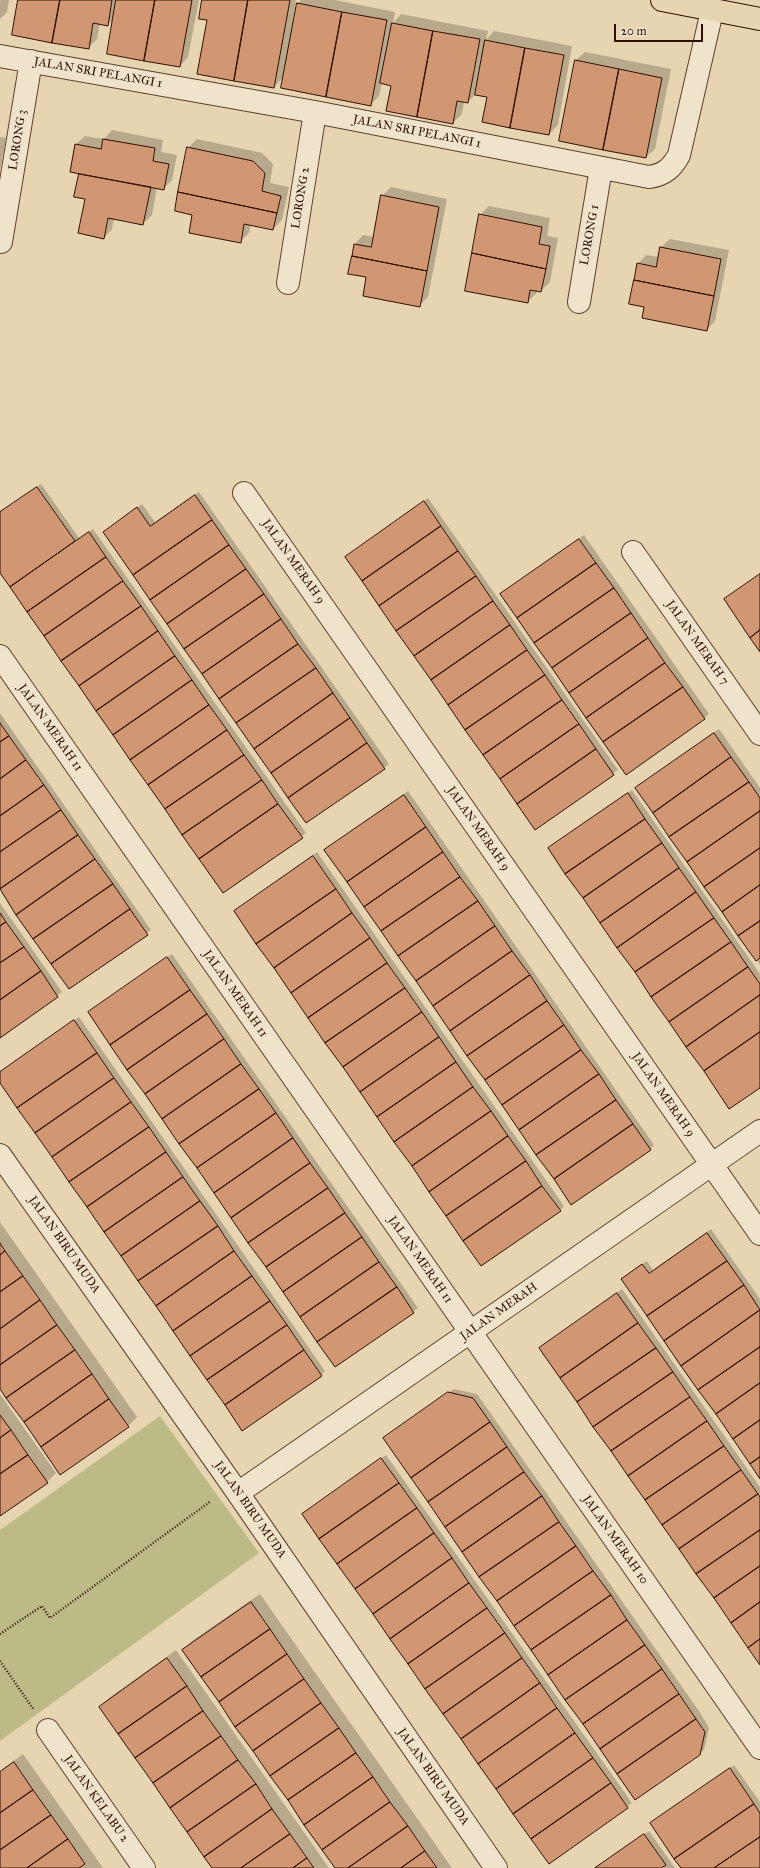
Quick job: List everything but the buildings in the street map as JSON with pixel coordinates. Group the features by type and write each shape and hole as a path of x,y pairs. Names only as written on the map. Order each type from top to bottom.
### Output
{"main road":[{"path":"662,0 760,20"}],"street":[{"name":"JALAN SRI PELANGI 1","path":"0,56 315,112 649,177 658,175 674,164 679,156 712,11"},
{"name":"LORONG 3","path":"1,242 31,61"},
{"name":"LORONG 2","path":"288,284 315,112"},
{"name":"LORONG 1","path":"579,302 601,168"},
{"name":"JALAN MERAH 9","path":"244,492 760,1234"},
{"name":"JALAN MERAH 7","path":"634,552 760,734"},
{"name":"JALAN MERAH 11","path":"0,656 470,1332"},
{"name":"JALAN MERAH","path":"235,1489 470,1332 760,1131"},
{"name":"JALAN BIRU MUDA","path":"0,1155 235,1489 496,1868"},
{"name":"JALAN MERAH 10","path":"470,1332 760,1748"},
{"name":"JALAN KELABU 2","path":"48,1730 144,1868"}],"path":[{"path":"0,1634 42,1606 50,1618 235,1489"},
{"path":"0,1661 48,1730"}],"shaded area":[{"path":"160,1416 259,1553 0,1741 0,1530"}]}
